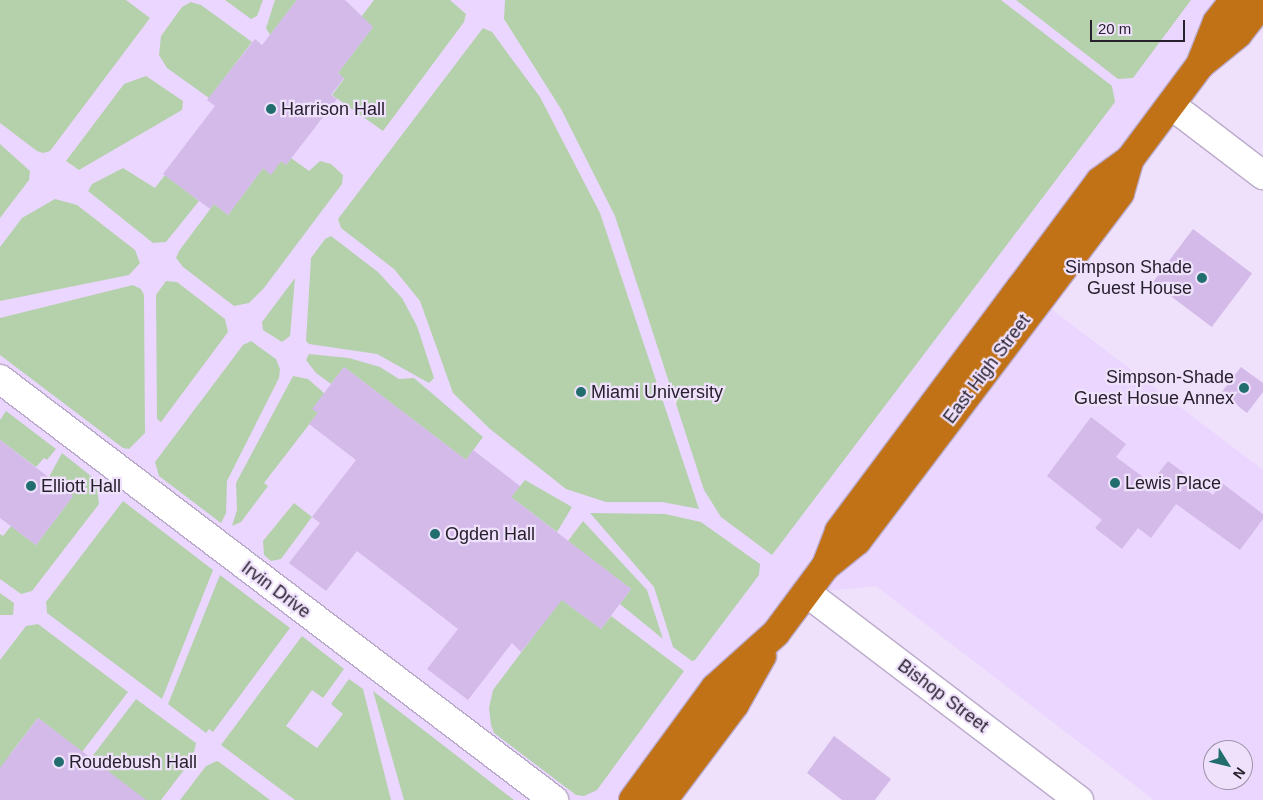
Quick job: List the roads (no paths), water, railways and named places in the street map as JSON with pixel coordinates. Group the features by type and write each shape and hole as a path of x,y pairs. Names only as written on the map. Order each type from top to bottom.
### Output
{"highway":[{"name":"East High Street","path":"662,800 735,704 776,633 825,567 857,541 1115,201 1120,193 1130,159 1200,65 1217,22 1234,0"},
{"name":"East High Street","path":"1200,65 1238,34 1263,2"},
{"name":"East High Street","path":"633,800 715,688 776,633"}],"street":[{"path":"1171,105 1263,175"},
{"name":"Irvin Drive","path":"0,379 554,800"},
{"name":"Bishop Street","path":"807,593 1079,800"}],"place":[{"name":"Harrison Hall","path":"271,109"},
{"name":"Simpson Shade Guest House","path":"1202,278"},
{"name":"Simpson-Shade Guest Hosue Annex","path":"1244,388"},
{"name":"Miami University","path":"581,392"},
{"name":"Lewis Place","path":"1115,483"},
{"name":"Elliott Hall","path":"31,486"},
{"name":"Ogden Hall","path":"435,534"},
{"name":"Roudebush Hall","path":"59,762"}]}
